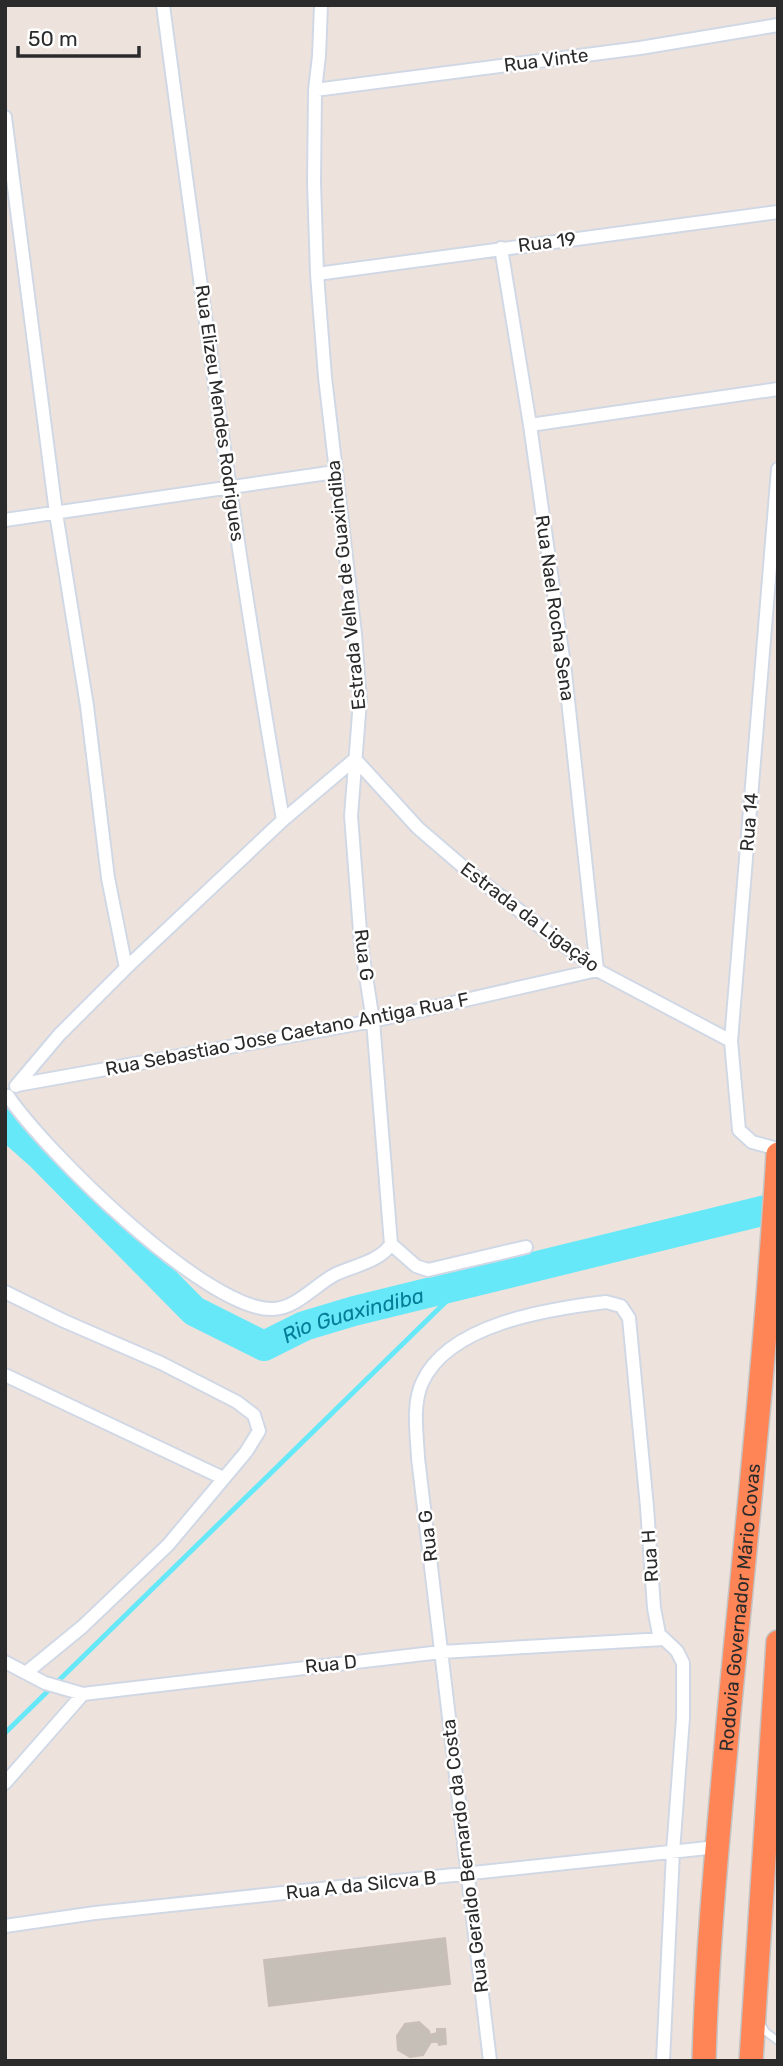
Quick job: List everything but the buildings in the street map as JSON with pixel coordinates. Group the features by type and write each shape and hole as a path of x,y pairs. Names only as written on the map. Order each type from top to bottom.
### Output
{"highway":[{"name":"Rodovia Governador Mário Covas","path":"704,2061 717,1847 771,1258 778,1151"},
{"path":"751,2061 778,1642"}],"street":[{"name":"Rua Elizeu Mendes Rodrigues","path":"163,5 229,487 283,820"},
{"name":"Estrada Velha de Guaxindiba","path":"321,5 315,90 317,274 334,472 350,587 360,701 355,759"},
{"name":"Rua Vinte","path":"315,90 640,48 778,25"},
{"path":"5,117 56,513 86,706 108,877 126,968"},
{"name":"Rua 19","path":"317,274 778,212"},
{"name":"Rua Nael Rocha Sena","path":"500,248 530,425 566,686 597,970"},
{"path":"530,425 778,389"},
{"name":"Rua 14","path":"778,469 731,1041 739,1130 752,1142 778,1151"},
{"path":"5,520 334,472"},
{"path":"355,759 283,820 126,968 59,1035 9,1093 41,1138 131,1226 213,1287 247,1305 270,1309 286,1307 326,1280 383,1254 391,1244 416,1266 428,1270 526,1247"},
{"name":"Estrada da Ligação","path":"355,759 418,828 468,872 597,970 731,1041"},
{"name":"Rua G","path":"355,759 351,816 361,944 373,1021 391,1244"},
{"name":"Rua Sebastiao Jose Caetano Antiga Rua F","path":"9,1093 373,1021 597,970"},
{"path":"5,1292 161,1363 246,1408 257,1422 258,1436 168,1545 82,1628 27,1672"},
{"name":"Rua H","path":"416,1420 422,1382 439,1358 462,1340 502,1323 606,1302 621,1306 629,1318 654,1608 657,1627 664,1639 677,1651 683,1663 683,1718 673,1852 663,2061"},
{"path":"5,1376 223,1478"},
{"name":"Rua G","path":"416,1420 440,1652"},
{"name":"Rua D","path":"5,1662 46,1683 83,1694 440,1652 664,1639"},
{"name":"Rua Geraldo Bernardo da Costa","path":"440,1652 490,2061"},
{"path":"5,1783 83,1694"},
{"name":"Rua A da Silcva B","path":"5,1926 95,1913 717,1847"}],"lane":[{"path":"754,2011 766,2032 778,2041"}],"waterway":[{"name":"Rio Guaxindiba","path":"5,1124 40,1155 194,1311 264,1346 304,1326 354,1311 778,1207"},
{"path":"5,1733 464,1284"}]}
